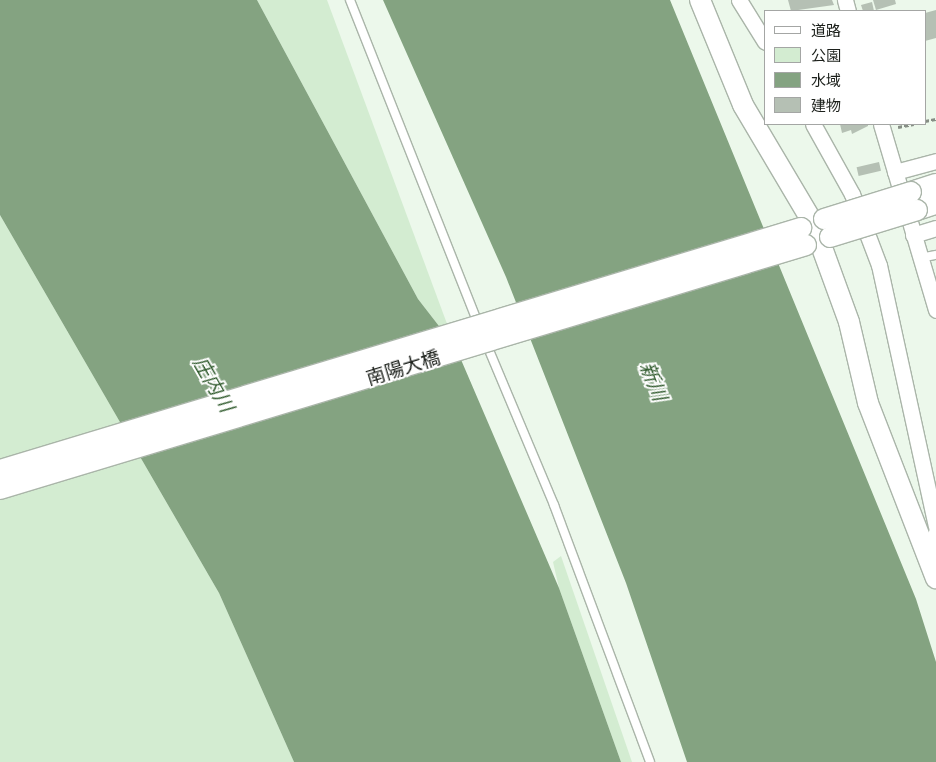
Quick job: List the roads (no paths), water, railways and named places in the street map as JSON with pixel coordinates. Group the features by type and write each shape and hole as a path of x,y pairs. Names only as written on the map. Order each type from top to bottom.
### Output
{"street":[{"path":"700,0 743,105 816,232 849,322 868,403 935,574"},
{"path":"739,0 764,40"},
{"path":"814,125 852,194 879,265 936,526"},
{"path":"881,125 936,310"},
{"path":"895,172 936,161"},
{"path":"816,232 914,201 936,184"},
{"path":"914,201 936,204"},
{"path":"913,235 936,228"},
{"name":"南陽大橋","path":"0,470 816,232"},
{"name":"南陽大橋","path":"0,489 816,232"},
{"path":"935,574 936,532"}],"lane":[{"path":"350,0 557,514 650,762"},
{"path":"920,258 936,255"}],"water":[{"name":"庄内川","path":"0,0 257,0 418,299 456,348 559,588 621,762 294,762 219,593 0,215"},
{"name":"新川","path":"383,0 670,0 916,599 936,662 936,762 687,762 626,583 506,277"}]}
